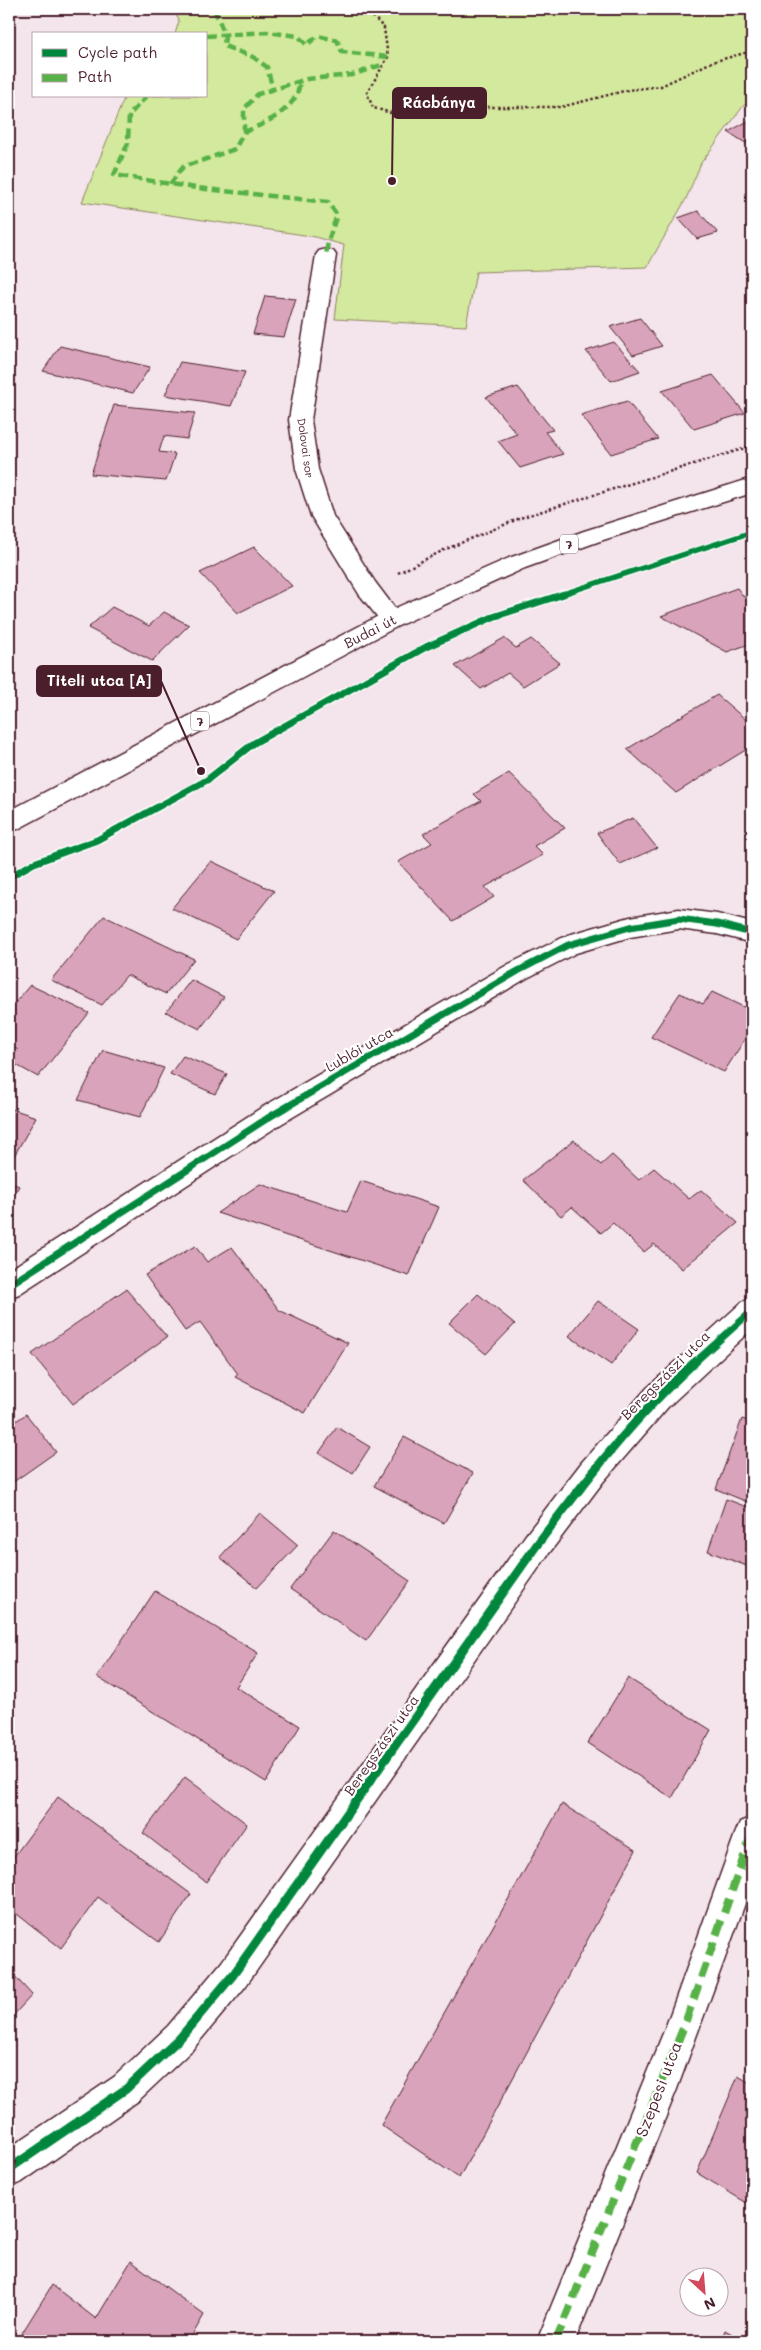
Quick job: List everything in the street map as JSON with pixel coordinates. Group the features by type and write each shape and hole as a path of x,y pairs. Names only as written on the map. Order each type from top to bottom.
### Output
{"street":[{"name":"Dolovai sor","path":"326,255 300,420 307,468 322,516 367,588 392,619"},
{"name":"Budai út","path":"9,822 392,619 517,563 592,536 752,485"},
{"name":"Lublói utca","path":"9,1285 270,1116 501,981 568,945 630,927 679,919 717,924 752,933"},
{"name":"Beregszászi utca","path":"9,2170 126,2089 180,2038 233,1975 536,1546 585,1481 629,1428 695,1360 752,1311"},
{"name":"Szepesi utca","path":"556,2341 656,2097 734,1889 752,1834"}],"path":[{"path":"366,9 384,28 388,57 367,93 373,108 407,116 446,106 469,104 481,107 561,107 628,90 661,86 712,62 752,50"},
{"path":"367,588 444,550 523,518 752,446"}],"green space":[{"path":"174,9 752,9 752,104 744,105 701,163 686,199 647,267 476,272 466,326 335,319 344,245 311,236 82,202 124,98 208,98 208,32 176,32 179,21"}],"building":[{"path":"750,120 752,121 752,147 728,132"},
{"path":"698,211 718,233 697,239 678,218"},
{"path":"265,296 296,299 284,337 253,334"},
{"path":"640,318 662,346 633,355 610,327"},
{"path":"614,342 640,371 611,381 586,351"},
{"path":"60,346 150,367 133,393 43,371"},
{"path":"180,362 245,372 231,406 165,395"},
{"path":"713,375 745,413 694,429 662,391"},
{"path":"518,387 553,430 545,432 563,454 520,468 498,441 517,434 486,397"},
{"path":"627,401 658,439 611,454 581,415"},
{"path":"114,405 195,413 187,439 164,436 159,452 175,454 166,481 91,474"},
{"path":"254,547 292,586 238,613 200,573"},
{"path":"737,588 752,607 752,643 727,652 661,616"},
{"path":"112,607 149,626 164,612 189,625 152,661 88,628"},
{"path":"504,638 516,648 531,639 560,663 523,686 508,673 481,689 455,666"},
{"path":"717,695 752,725 752,746 676,793 627,749"},
{"path":"509,773 565,828 534,846 543,855 485,887 494,897 453,921 398,862 432,843 423,834 481,801 474,794"},
{"path":"633,818 657,848 620,864 597,833"},
{"path":"211,861 274,891 236,939 172,908"},
{"path":"104,916 194,959 166,994 127,975 102,1005 51,980"},
{"path":"191,980 224,997 200,1029 166,1012"},
{"path":"30,985 89,1013 38,1077 9,1061 18,1050 9,1045 9,1010"},
{"path":"712,992 752,1011 752,1028 724,1072 651,1037 680,993 703,1004"},
{"path":"103,1050 164,1068 140,1117 78,1100"},
{"path":"183,1056 227,1074 215,1094 170,1074"},
{"path":"9,1108 36,1117 9,1165"},
{"path":"574,1140 601,1165 612,1155 639,1180 654,1168 689,1199 701,1190 738,1223 682,1269 654,1244 644,1252 613,1223 601,1233 572,1207 561,1216 523,1180"},
{"path":"361,1181 439,1207 409,1276 217,1213 260,1184 347,1212"},
{"path":"9,1182 19,1186 9,1205"},
{"path":"195,1246 207,1262 232,1247 279,1310 348,1343 305,1413 235,1377 238,1374 200,1322 185,1331 145,1275"},
{"path":"126,1289 167,1337 73,1404 32,1354"},
{"path":"478,1294 515,1324 486,1354 449,1323"},
{"path":"598,1301 639,1329 611,1365 569,1336"},
{"path":"26,1414 56,1452 9,1485 9,1426"},
{"path":"742,1419 752,1422 752,1504 716,1489"},
{"path":"337,1427 370,1447 353,1473 319,1453"},
{"path":"404,1437 473,1473 444,1523 374,1486"},
{"path":"726,1499 752,1509 752,1568 708,1551"},
{"path":"260,1513 298,1545 257,1588 220,1557"},
{"path":"334,1530 410,1581 366,1641 290,1589"},
{"path":"155,1591 258,1653 236,1687 300,1726 266,1782 97,1677"},
{"path":"628,1678 711,1730 672,1798 588,1743"},
{"path":"185,1777 247,1824 206,1882 143,1833"},
{"path":"58,1797 191,1894 159,1942 98,1897 61,1948 9,1908 9,1863"},
{"path":"562,1804 636,1850 459,2178 381,2125"},
{"path":"9,1970 32,1995 9,2020"},
{"path":"738,2076 752,2084 752,2206 697,2173"},
{"path":"131,2261 204,2315 189,2341 17,2341 52,2285 96,2319"},
{"path":"725,2330 744,2341 721,2341"}],"marked path":[{"path":"214,9 225,35 224,46 253,57 267,67 273,90"},
{"path":"208,36 267,32 298,36 307,45 317,36 337,40 342,52 388,57"},
{"path":"170,184 183,167 235,149 244,132 244,109 258,94 307,79 352,75 384,64"},
{"path":"244,132 258,126 286,108 296,96 301,81"},
{"path":"145,98 129,115 128,143 114,175 196,188 328,202 337,215 328,241 326,255"},
{"path":"556,2341 684,2026 752,1834"}],"cycle path":[{"path":"9,877 34,863 97,840 207,780 254,743 426,647 493,617 752,532"},
{"path":"9,1285 271,1116 518,971 568,945 630,927 679,919 717,924 752,933"},
{"path":"9,2169 126,2089 180,2038 233,1975 536,1546 592,1472 657,1398 752,1311"}],"place":[{"name":"Rácbánya","path":"392,181"},
{"name":"Titeli utca [A]","path":"201,771"}]}
